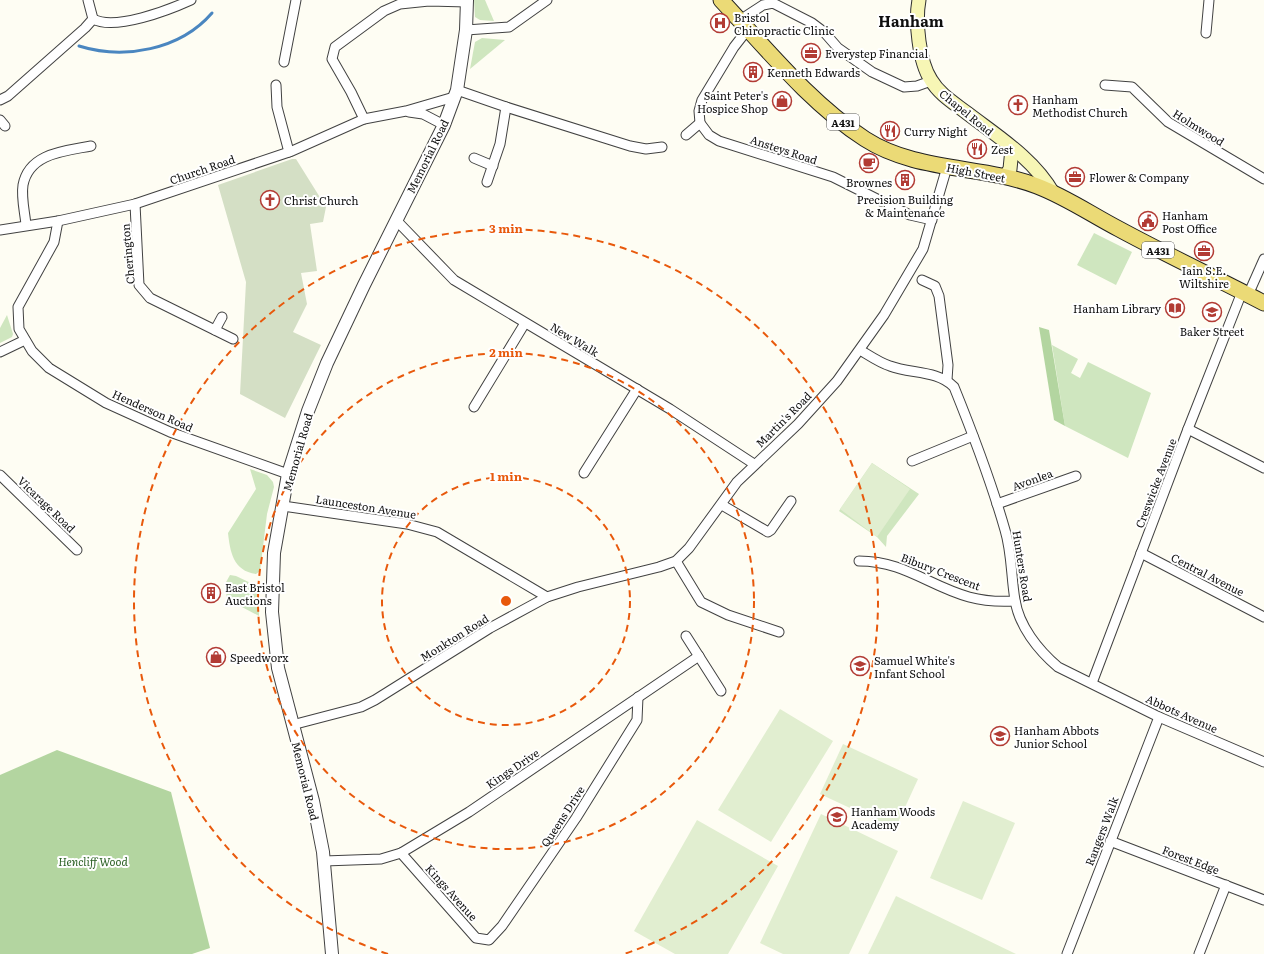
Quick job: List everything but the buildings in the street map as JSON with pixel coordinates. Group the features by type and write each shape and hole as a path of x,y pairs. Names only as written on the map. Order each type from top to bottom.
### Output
{"main road":[{"name":"High Street","path":"721,0 810,95 866,140 880,148 903,157 1022,181 1054,193 1118,229 1264,303"},
{"name":"Chapel Road","path":"918,0 919,41 927,73 931,81 944,96 1036,169 1047,181 1054,193"},
{"name":"Chapel Road","path":"1012,149 1019,163 1022,181"},
{"path":"1005,177 1010,169 1012,149"}],"street":[{"path":"88,0 93,19 101,23 134,20 168,10 191,0"},
{"path":"284,62 296,0"},
{"path":"364,119 351,92 332,59 335,47 384,11 400,4 429,0 467,1"},
{"path":"466,30 509,27 547,0"},
{"path":"1206,33 1209,0"},
{"name":"Memorial Road","path":"332,954 324,860 313,801 278,668 272,612 274,552 288,474 308,411 327,363 396,220 444,126 455,93 466,30 467,1"},
{"path":"686,135 700,123 699,111 702,100 734,47 744,25 763,5 773,3 812,23 838,48 872,72 904,87 917,86 931,81"},
{"path":"0,100 14,91 85,28 93,19"},
{"name":"Holmwood","path":"1105,85 1132,87 1168,122 1264,179"},
{"path":"276,86 277,107 289,152"},
{"path":"455,93 506,107 638,148 662,147"},
{"name":"Church Road","path":"0,230 58,221 135,204 289,152 364,119 406,111 455,93"},
{"path":"486,182 500,144 506,107"},
{"name":"Church Road","path":"406,111 423,114 444,126"},
{"name":"Ansteys Road","path":"700,123 709,135 719,141 833,177 910,215 932,220"},
{"path":"26,225 23,185 30,168 50,155 91,146"},
{"path":"474,158 493,166"},
{"name":"Martin's Road","path":"676,561 689,548 722,505 737,482 754,464 798,424 837,381 860,350 908,277 923,249 947,167"},
{"name":"Cherington","path":"135,204 139,285 143,291 150,298 234,339"},
{"name":"New Walk","path":"396,220 448,276 637,389 754,464"},
{"path":"0,352 25,340 19,329 18,307 54,242 58,221"},
{"name":"Creswicke Avenue","path":"1092,683 1188,429 1245,294 1264,259"},
{"path":"860,350 890,366 947,380 948,365 939,296 935,286 922,280"},
{"path":"215,330 222,317"},
{"path":"474,407 525,323"},
{"name":"Henderson Road","path":"25,340 32,351 49,368 106,403 170,432 288,474"},
{"name":"Hunters Road","path":"947,380 954,387 997,504 1006,534 1015,601 1025,626 1036,645 1046,657 1058,667 1092,683"},
{"path":"584,473 637,389"},
{"path":"1188,429 1264,468"},
{"path":"912,460 973,436"},
{"name":"Vicarage Road","path":"0,475 76,550"},
{"name":"Avonlea","path":"997,504 1076,476"},
{"path":"722,505 765,531 771,530 791,501"},
{"name":"Launceston Avenue","path":"283,506 407,524 437,532 547,597"},
{"name":"Central Avenue","path":"1141,553 1264,617"},
{"path":"676,561 701,602 728,615 780,632"},
{"name":"Monkton Road","path":"292,725 361,707 375,700 490,628 547,597 578,587 659,567 676,561"},
{"name":"Bibury Crescent","path":"859,561 881,562 900,568 968,597 996,602 1015,601"},
{"path":"686,636 721,691"},
{"name":"Kings Drive","path":"324,860 381,859 401,854 469,812 699,656"},
{"name":"Abbots Avenue","path":"1092,683 1159,717 1264,762"},
{"name":"Queens Drive","path":"489,940 502,926 576,818 637,720 638,697"},
{"name":"Rangers Walk","path":"1067,954 1159,717"},
{"name":"Forest Edge","path":"1110,840 1264,900"},
{"name":"Kings Avenue","path":"401,854 476,938 489,940"},
{"path":"1199,954 1226,885"}],"green space":[{"path":"474,0 485,0 494,21 480,20 475,17"},
{"path":"482,38 505,40 470,69 475,42"},
{"path":"292,159 296,159 326,207 323,222 310,224 317,271 301,273 307,304 293,332 321,345 285,418 240,394 246,282 218,185"},
{"path":"1094,233 1132,252 1116,285 1077,265"},
{"path":"7,315 13,334 12,337 0,343 0,328"},
{"path":"1039,327 1049,330 1065,426 1054,420"},
{"path":"1052,345 1078,359 1071,373 1080,378 1088,362 1151,393 1128,458 1065,426"},
{"path":"872,463 919,494 887,536 886,547 877,537 839,511"},
{"path":"872,463 910,489 877,537 840,509"},
{"path":"250,469 267,475 273,482 274,487 267,514 260,571 256,574 242,569 234,559 228,533 256,489"},
{"path":"230,575 236,576 259,587 259,616 227,599 225,584"},
{"path":"780,709 833,741 771,842 718,810"},
{"path":"843,744 918,779 895,829 820,794"},
{"name":"Hencliff Wood","path":"57,750 171,792 210,948 192,954 0,954 0,775"},
{"path":"963,801 1015,823 982,900 930,878"},
{"path":"821,814 898,851 849,954 783,954 760,943"},
{"path":"697,820 778,866 728,954 675,954 634,931"},
{"path":"896,896 1016,954 868,954"}],"waterway":[{"path":"79,46 114,52 150,49 184,36 199,26 212,13"}],"place":[{"name":"Bristol Chiropractic Clinic","path":"720,23"},
{"name":"Everystep Financial","path":"811,53"},
{"name":"Kenneth Edwards","path":"753,72"},
{"name":"Saint Peter's Hospice Shop","path":"782,101"},
{"name":"Hanham Methodist Church","path":"1018,105"},
{"name":"Curry Night","path":"890,131"},
{"name":"Zest","path":"977,149"},
{"name":"Brownes","path":"869,163"},
{"name":"Flower & Company","path":"1075,177"},
{"name":"Precision Building & Maintenance","path":"905,180"},
{"name":"Christ Church","path":"270,200"},
{"name":"Hanham Post Office","path":"1148,221"},
{"name":"Iain S.E. Wiltshire","path":"1204,251"},
{"name":"Hanham Library","path":"1175,308"},
{"name":"Baker Street","path":"1212,312"},
{"name":"East Bristol Auctions","path":"211,593"},
{"name":"Speedworx","path":"216,657"},
{"name":"Samuel White's Infant School","path":"860,666"},
{"name":"Hanham Abbots Junior School","path":"1000,736"},
{"name":"Hanham Woods Academy","path":"837,817"}],"district":[{"name":"Hanham","path":"911,20"}]}
